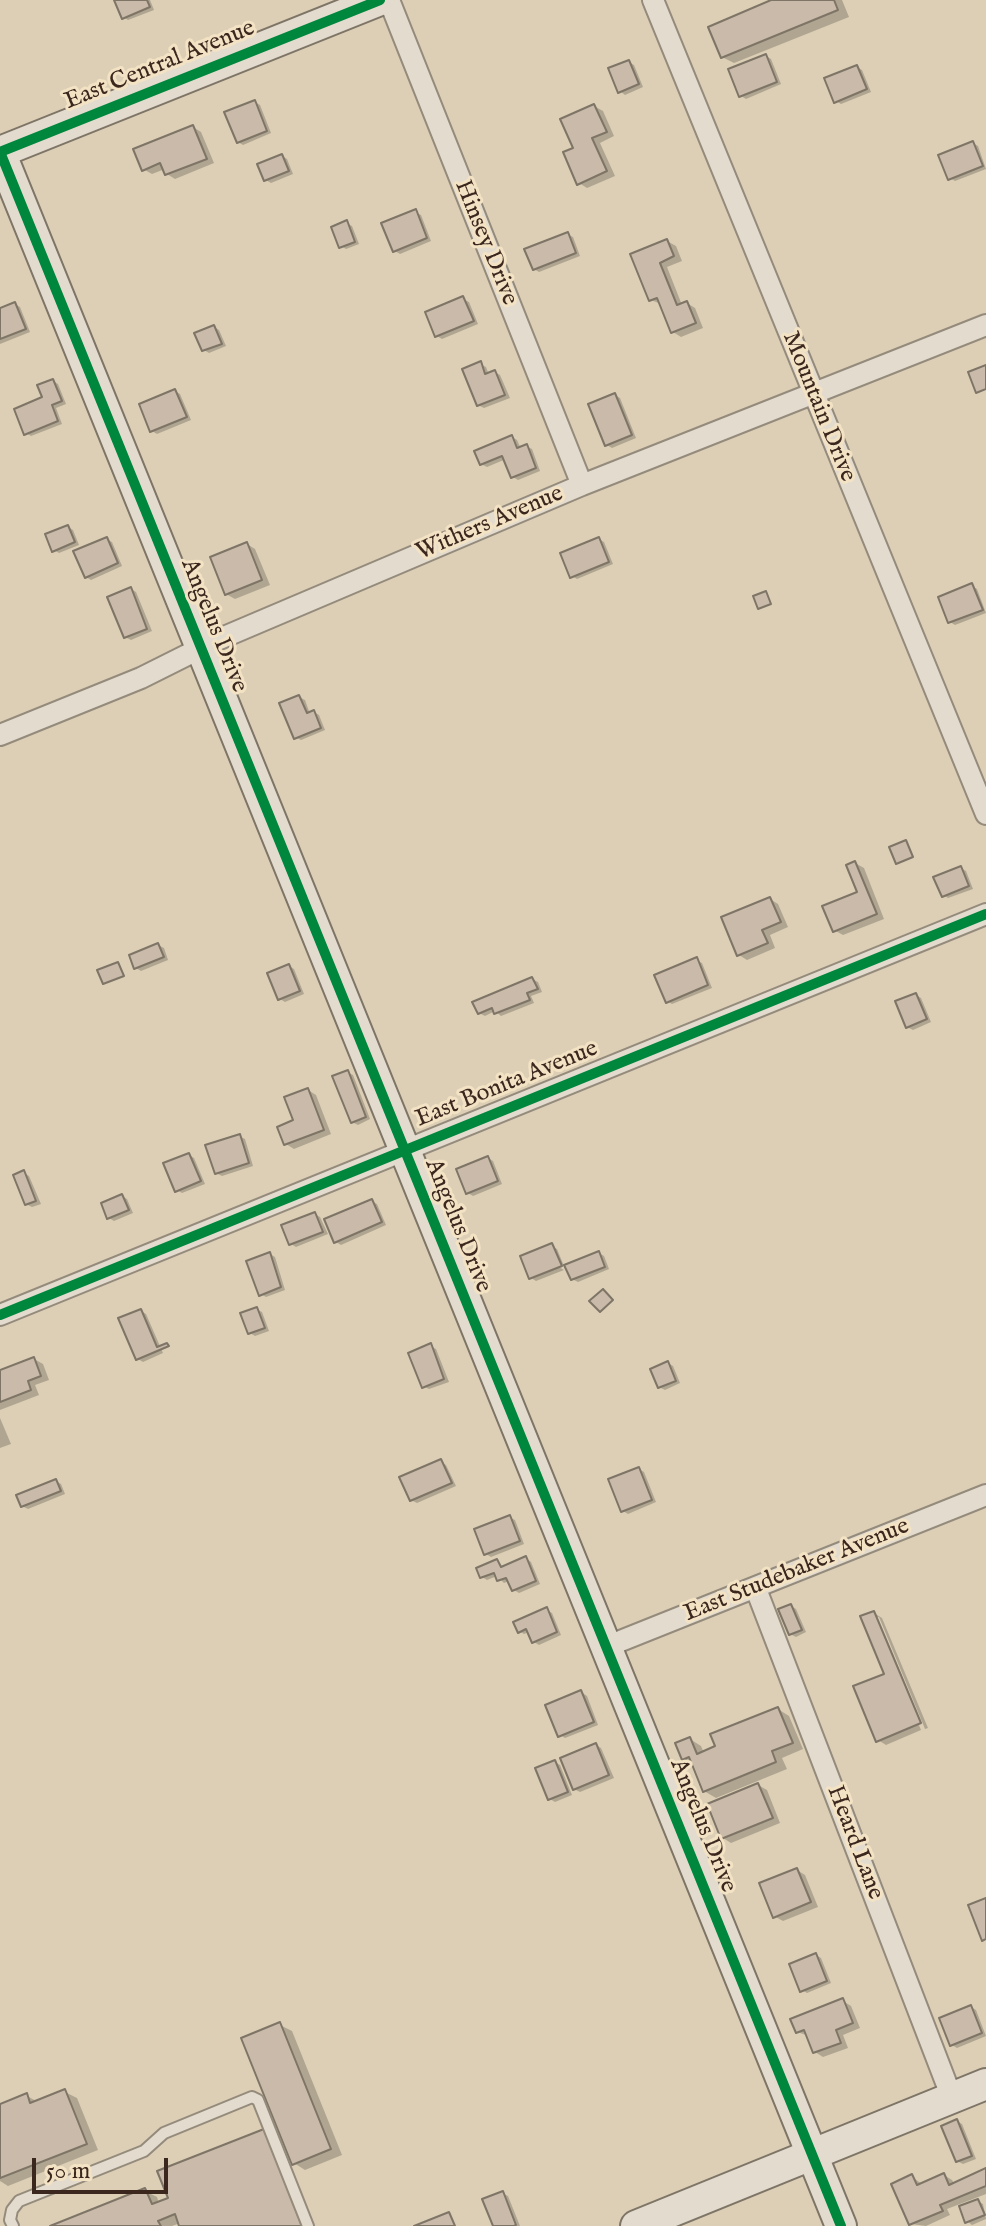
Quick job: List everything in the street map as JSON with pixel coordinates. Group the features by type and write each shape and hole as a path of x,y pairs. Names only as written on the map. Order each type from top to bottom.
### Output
{"street":[{"name":"East Central Avenue","path":"0,152 380,0"},
{"name":"Hinsey Drive","path":"389,0 582,485"},
{"name":"Mountain Drive","path":"653,0 986,814"},
{"name":"Angelus Drive","path":"0,152 841,2226"},
{"name":"Withers Avenue","path":"0,735 141,678 201,648 582,485 986,325"},
{"name":"East Bonita Avenue","path":"0,1315 986,914"},
{"name":"East Studebaker Avenue","path":"608,1646 986,1495"},
{"name":"Heard Lane","path":"756,1589 952,2098"},
{"path":"636,2226 986,2084"}],"lane":[{"path":"13,2226 12,2210 19,2201 144,2151 164,2133 252,2097 258,2100 308,2226"}],"building":[{"path":"114,0 147,0 150,7 122,19"},
{"path":"771,0 834,0 838,10 721,58 708,27"},
{"path":"766,54 777,82 739,97 728,69"},
{"path":"629,60 639,84 618,93 608,68"},
{"path":"857,65 867,89 834,103 824,78"},
{"path":"255,100 267,131 237,143 224,112"},
{"path":"594,104 607,132 592,138 607,171 577,185 563,152 573,148 560,119"},
{"path":"193,125 207,159 165,175 160,163 142,171 133,149"},
{"path":"973,141 983,166 948,180 938,155"},
{"path":"282,154 289,171 264,181 257,164"},
{"path":"416,209 427,238 393,252 381,223"},
{"path":"347,220 355,242 339,248 331,227"},
{"path":"568,232 576,253 533,270 524,249"},
{"path":"667,239 674,256 660,263 677,305 687,301 696,323 671,333 657,298 649,301 630,254"},
{"path":"463,296 474,321 435,337 425,312"},
{"path":"15,302 26,329 0,339 0,308"},
{"path":"214,325 222,344 202,351 194,333"},
{"path":"481,361 485,374 495,370 505,395 477,406 462,369"},
{"path":"986,365 986,389 976,393 968,372"},
{"path":"53,379 62,401 52,405 58,421 24,435 14,409 42,397 37,385"},
{"path":"175,389 187,417 150,432 139,404"},
{"path":"615,393 632,435 605,446 588,404"},
{"path":"512,435 517,448 527,444 536,468 511,478 502,456 480,465 474,451"},
{"path":"68,525 75,542 52,552 45,534"},
{"path":"107,537 118,563 85,578 73,551"},
{"path":"599,537 609,562 570,578 560,553"},
{"path":"247,542 262,580 225,595 210,557"},
{"path":"972,583 983,610 948,623 938,597"},
{"path":"131,587 147,629 124,638 107,597"},
{"path":"766,591 771,604 758,609 753,596"},
{"path":"299,695 307,713 314,710 321,728 294,739 279,703"},
{"path":"906,840 913,857 896,864 889,847"},
{"path":"855,861 877,914 833,932 822,906 857,892 846,865"},
{"path":"961,866 969,886 942,897 933,877"},
{"path":"770,897 781,922 762,930 768,943 737,956 721,917"},
{"path":"158,943 164,957 134,969 129,955"},
{"path":"697,957 708,985 666,1003 654,975"},
{"path":"118,962 124,976 103,984 97,970"},
{"path":"289,964 300,991 278,1000 267,973"},
{"path":"532,977 538,989 527,993 530,1000 494,1014 492,1008 478,1014 472,1002"},
{"path":"916,993 927,1019 906,1028 895,1001"},
{"path":"348,1070 366,1117 351,1123 332,1076"},
{"path":"308,1088 324,1130 284,1145 277,1127 293,1120 284,1097"},
{"path":"240,1134 249,1163 215,1174 205,1145"},
{"path":"189,1153 201,1181 175,1192 163,1163"},
{"path":"488,1156 498,1181 466,1194 456,1169"},
{"path":"24,1170 36,1201 25,1205 13,1175"},
{"path":"122,1194 129,1210 107,1219 101,1203"},
{"path":"372,1199 382,1222 334,1243 324,1219"},
{"path":"315,1212 323,1232 289,1245 281,1225"},
{"path":"552,1243 562,1266 529,1279 520,1256"},
{"path":"599,1251 605,1267 571,1280 564,1265"},
{"path":"270,1252 281,1287 259,1296 246,1261"},
{"path":"603,1289 613,1300 600,1312 589,1301"},
{"path":"257,1307 265,1328 248,1334 240,1313"},
{"path":"141,1309 157,1347 167,1343 169,1346 136,1360 118,1318"},
{"path":"431,1343 444,1379 422,1388 408,1353"},
{"path":"34,1357 41,1376 28,1381 31,1390 0,1402 0,1370"},
{"path":"668,1361 676,1381 658,1388 650,1369"},
{"path":"441,1459 452,1483 410,1501 399,1477"},
{"path":"639,1467 652,1500 621,1512 608,1479"},
{"path":"56,1479 61,1491 21,1507 16,1495"},
{"path":"510,1515 520,1541 484,1555 474,1529"},
{"path":"526,1556 536,1581 512,1591 506,1578 497,1581 494,1573 480,1578 476,1568 497,1559 501,1567"},
{"path":"791,1604 802,1630 789,1635 778,1609"},
{"path":"547,1607 557,1632 532,1643 526,1629 518,1633 513,1622"},
{"path":"874,1611 921,1723 876,1742 853,1686 884,1674 860,1616"},
{"path":"581,1690 594,1722 558,1737 545,1705"},
{"path":"778,1707 793,1743 772,1751 776,1762 703,1792 689,1757 682,1760 675,1743 690,1737 697,1754 715,1746 710,1734"},
{"path":"596,1743 609,1775 573,1790 560,1758"},
{"path":"555,1760 568,1792 548,1800 535,1768"},
{"path":"758,1783 773,1818 721,1839 707,1804"},
{"path":"797,1868 811,1902 773,1918 759,1883"},
{"path":"986,1898 986,1939 982,1941 968,1905"},
{"path":"816,1953 827,1981 800,1992 789,1964"},
{"path":"843,1998 853,2023 836,2030 841,2043 813,2053 804,2030 796,2033 790,2019"},
{"path":"971,2005 982,2033 950,2046 939,2018"},
{"path":"280,2022 331,2149 292,2165 241,2038"},
{"path":"65,2089 87,2144 0,2178 0,2104 27,2093 30,2103"},
{"path":"957,2119 972,2156 956,2162 941,2126"},
{"path":"264,2129 302,2226 179,2226 175,2214 158,2221 161,2226 50,2226 145,2188 152,2204 168,2198 157,2171"},
{"path":"986,2168 986,2186 940,2205 943,2211 909,2225 891,2184 912,2174 917,2185 944,2173 949,2185"},
{"path":"503,2191 514,2226 493,2226 482,2199"},
{"path":"978,2199 985,2215 965,2223 959,2206"},
{"path":"449,2212 455,2226 414,2226"}],"cycle path":[{"path":"0,152 380,0"},
{"path":"0,152 841,2226"},
{"path":"0,1315 986,914"}]}
